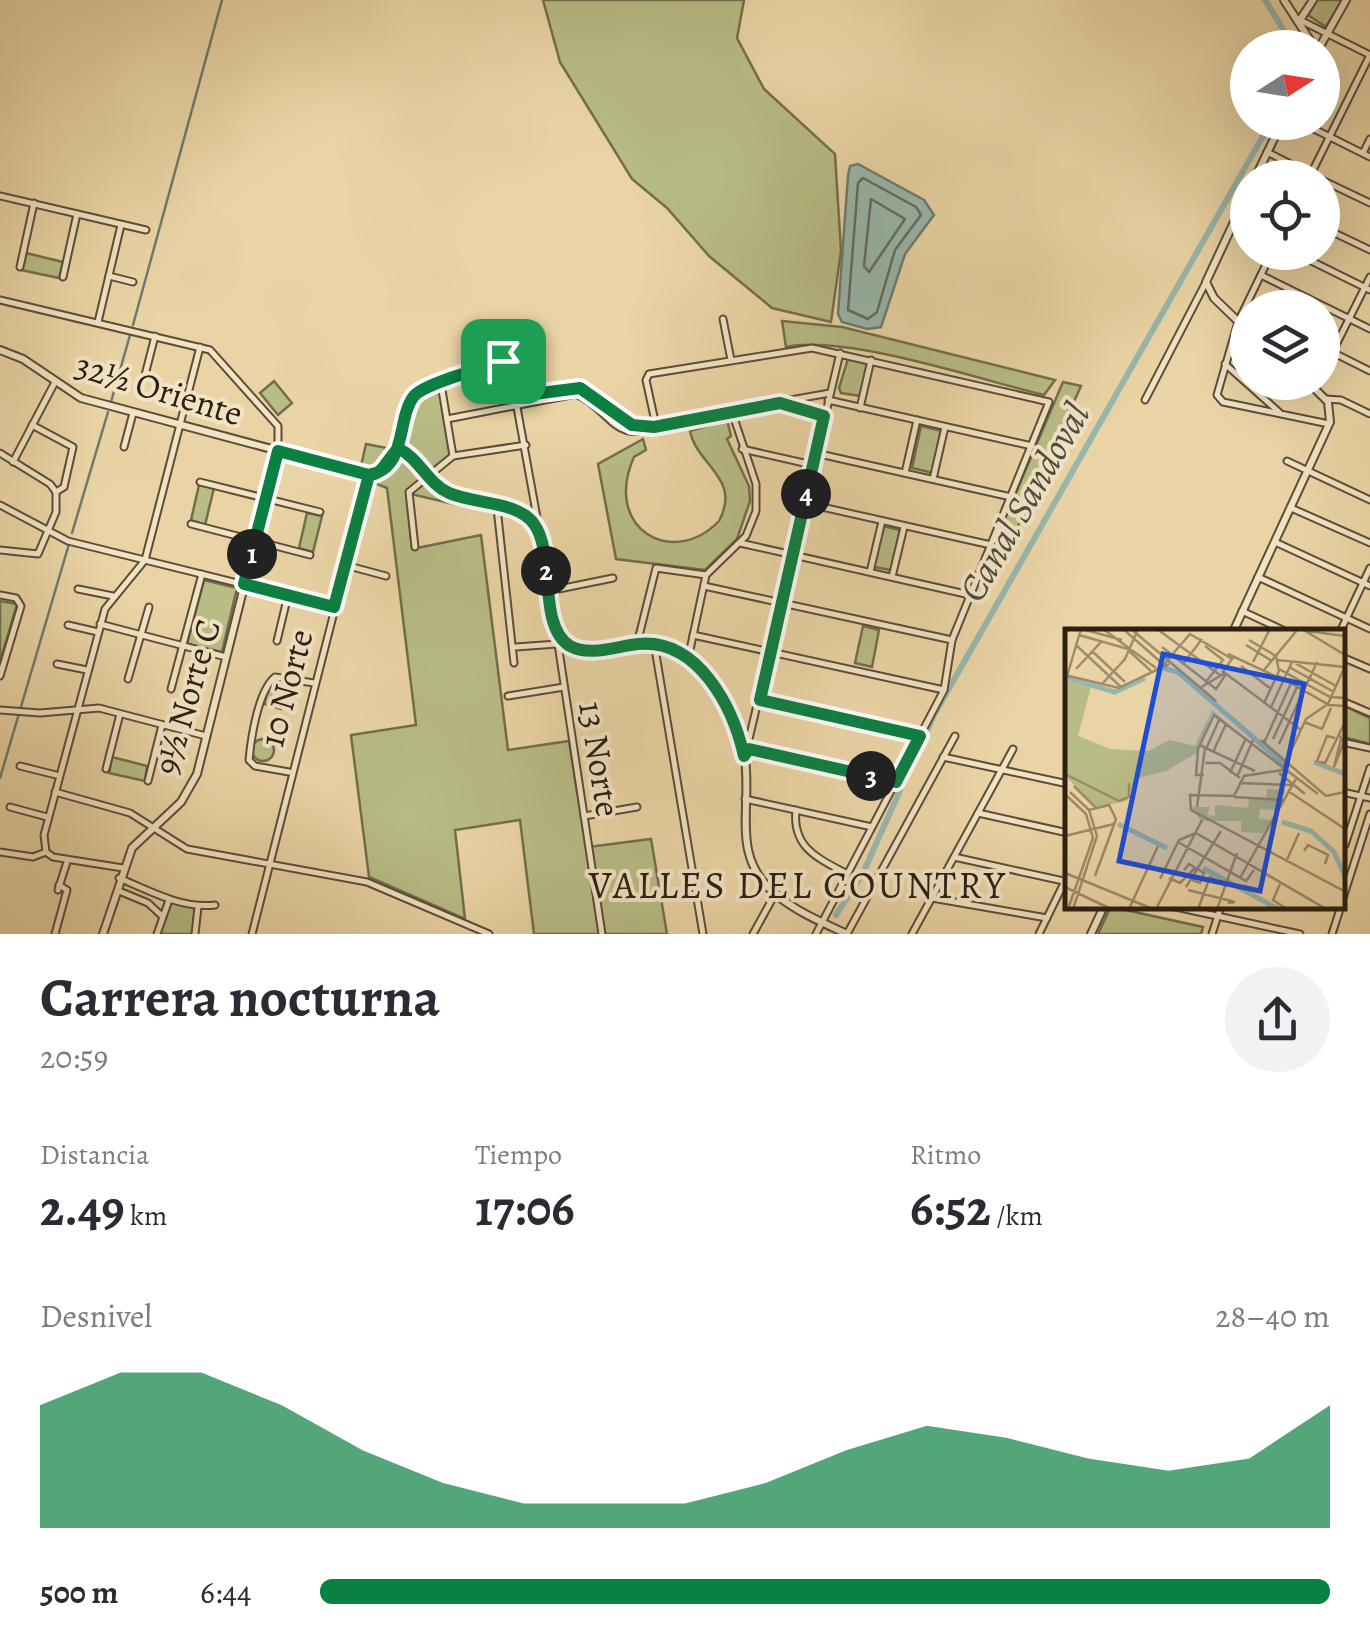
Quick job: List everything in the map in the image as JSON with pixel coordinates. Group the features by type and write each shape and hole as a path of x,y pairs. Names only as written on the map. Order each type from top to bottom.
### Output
{"street":[{"path":"1284,0 1306,30"},
{"path":"1300,20 1312,0"},
{"path":"1328,30 1346,0"},
{"path":"1300,20 1322,30"},
{"path":"1340,39 1370,55 1340,116"},
{"path":"1336,140 1366,155 1370,139"},
{"path":"1263,160 1273,140"},
{"path":"1267,152 1282,160"},
{"path":"1340,189 1370,204"},
{"path":"0,196 146,230"},
{"path":"20,267 34,203"},
{"path":"63,277 76,214"},
{"path":"98,322 121,224"},
{"path":"1145,400 1230,231"},
{"path":"1340,236 1370,250"},
{"path":"1254,290 1263,270"},
{"path":"1329,270 1367,289"},
{"path":"1261,275 1370,329"},
{"path":"109,276 132,282"},
{"path":"1340,338 1370,277"},
{"path":"1206,282 1214,298 1230,314"},
{"path":"0,300 215,354 278,426 278,451"},
{"path":"724,319 731,360"},
{"path":"145,375 155,336"},
{"path":"46,852 48,816 57,775 100,624 114,596 144,560 200,348"},
{"path":"655,426 647,375 812,348 1044,398 1049,408 952,640 944,690 816,934"},
{"path":"1230,348 1216,386 1219,399 1330,424"},
{"name":"32½ Oriente","path":"0,350 28,362 74,395 369,475"},
{"path":"840,352 747,753 743,829 747,852 760,877 775,894 847,934 955,736"},
{"path":"1340,356 1370,371"},
{"path":"860,408 872,360"},
{"name":"13 Norte","path":"441,383 510,363 554,624 561,642 564,688 602,934"},
{"path":"1225,364 1282,414"},
{"path":"369,475 380,472 398,448 412,399 441,383 453,456"},
{"path":"13,462 54,384"},
{"path":"518,396 579,392 623,430 640,432 732,411 829,397 860,408 1032,446"},
{"path":"447,419 579,392"},
{"path":"1233,629 1330,424 1326,400"},
{"path":"1340,400 1370,414"},
{"path":"780,403 824,416"},
{"path":"688,659 706,575 749,530 757,499 754,477 732,411"},
{"path":"124,447 133,413"},
{"path":"906,473 918,420"},
{"path":"32,425 74,448 64,487 56,492"},
{"path":"933,480 945,427"},
{"path":"414,547 408,495 453,456 526,446"},
{"path":"398,448 411,455 428,477 452,494 525,514 541,537"},
{"path":"742,449 812,465"},
{"name":"9½ Norte C","path":"103,934 122,868 135,843 176,808 190,789 278,451"},
{"path":"0,453 50,484 56,492 56,512 34,556 0,550"},
{"path":"816,453 1011,497"},
{"path":"1288,462 1370,500"},
{"name":"10 Norte","path":"252,934 290,772 369,475"},
{"path":"200,482 320,512"},
{"path":"804,503 991,545"},
{"path":"0,504 75,543 334,607"},
{"path":"497,506 516,647 514,663"},
{"path":"1290,508 1370,543"},
{"path":"870,572 882,520"},
{"path":"192,524 310,555"},
{"path":"892,577 904,525"},
{"path":"1275,542 1366,585"},
{"path":"740,543 970,594"},
{"path":"345,566 386,576"},
{"path":"637,644 658,566 706,575"},
{"path":"1341,629 1366,585 1370,568"},
{"path":"171,690 202,574"},
{"path":"1258,577 1370,629"},
{"path":"549,591 613,578"},
{"path":"704,586 952,640"},
{"path":"78,588 114,596"},
{"path":"0,595 20,601 0,676"},
{"path":"276,641 288,595"},
{"path":"128,679 149,607"},
{"path":"1242,611 1280,629"},
{"path":"100,624 226,657"},
{"path":"68,625 98,632"},
{"path":"693,635 944,690"},
{"path":"516,647 561,642 590,651 654,643 688,659 726,703 747,753"},
{"path":"654,643 703,934"},
{"path":"1345,658 1370,670"},
{"path":"57,664 86,670"},
{"path":"290,772 255,766 249,760 268,682 274,677 314,683"},
{"path":"508,696 564,688"},
{"path":"760,700 920,736"},
{"path":"1345,702 1370,713"},
{"path":"0,710 28,713 78,708 120,714 206,736"},
{"path":"106,770 120,714"},
{"path":"148,781 162,724"},
{"path":"1345,743 1370,748"},
{"path":"912,934 1013,749"},
{"path":"747,753 896,782"},
{"path":"944,757 1065,783"},
{"path":"20,766 57,775"},
{"path":"1345,842 1370,768"},
{"path":"55,792 122,810 187,850 368,882 490,934"},
{"path":"1345,793 1370,798"},
{"path":"745,800 872,827"},
{"path":"10,806 48,816"},
{"path":"584,816 637,807"},
{"path":"796,810 795,828 803,847 847,874"},
{"path":"978,814 1065,832"},
{"path":"1345,893 1370,814"},
{"path":"1345,845 1359,848"},
{"path":"0,852 33,857 46,852 67,862 122,868"},
{"path":"954,857 1065,882"},
{"path":"55,934 67,890 59,887 67,862"},
{"path":"119,878 170,900 198,908 215,906"},
{"path":"1039,934 1065,884"},
{"path":"116,890 148,903 162,916"},
{"path":"753,934 775,894"},
{"path":"932,898 1047,918"},
{"path":"157,934 170,900"},
{"path":"195,934 198,908"},
{"path":"1091,934 1103,909"},
{"path":"1185,909 1300,934"},
{"path":"1212,934 1219,909"},
{"path":"1332,934 1340,909"}],"green space":[{"path":"543,0 744,0 737,38 764,89 835,154 841,251 831,322 772,308 709,256 667,208 632,179 560,62"},
{"path":"1317,0 1342,0 1326,27 1308,15"},
{"path":"26,253 63,262 59,278 21,270"},
{"path":"782,321 842,327 1055,380 1044,395 877,353 842,347 786,347"},
{"path":"849,356 868,362 861,396 841,393 839,388"},
{"path":"274,381 292,403 278,415 260,393"},
{"path":"1063,382 1081,386 1012,540 994,544"},
{"path":"439,386 451,456 429,473 401,447 414,399"},
{"path":"727,420 731,436 727,439 749,486 750,501 737,539 705,570 616,559 598,464 643,439 646,450 634,457 627,482 627,504 635,522 647,534 663,541 701,535 719,521 725,494 690,431"},
{"path":"921,426 942,431 933,473 912,468"},
{"path":"366,444 402,451 431,485 462,506 407,493 412,549 481,535 508,750 569,741 600,934 534,934 520,820 455,830 465,919 369,877 351,735 416,725 387,488 374,483 375,470 361,466"},
{"path":"199,485 214,488 205,525 191,520"},
{"path":"307,513 322,516 313,552 299,548"},
{"path":"883,526 900,530 891,570 874,567"},
{"path":"204,580 237,588 222,652 187,644"},
{"path":"0,601 17,604 0,662"},
{"path":"863,626 879,630 872,667 855,663"},
{"path":"288,682 281,709 264,704 269,684"},
{"path":"1345,706 1370,718 1370,744 1345,738"},
{"path":"263,739 271,742 271,758 263,761 255,758 252,750 255,742"},
{"path":"112,757 147,766 145,781 109,773"},
{"path":"651,839 667,934 603,934 588,847"},
{"path":"169,900 196,905 200,911 195,934 157,934"},
{"path":"1110,909 1203,927 1201,934 1098,934"}],"water":[{"path":"858,164 924,200 934,215 905,254 881,327 867,329 842,322 838,314 848,176 850,166"}],"waterway":[{"path":"133,325 222,0"},
{"name":"Canal Sandoval","path":"1265,0 1284,30"},
{"name":"Canal Sandoval","path":"836,915 862,875 934,715 1261,140"},
{"path":"111,402 130,335"},
{"path":"72,533 108,412"},
{"path":"0,778 69,544"}],"district":[{"name":"VALLES DEL COUNTRY","path":"798,885"}],"route":[{"path":"503,361 424,389 412,399 398,448 380,472 369,475 334,607 244,584 278,451 369,475 374,475 380,472 382,469 398,448 411,455 440,488 517,511 532,520 541,537 554,624 570,646 590,651 649,643 670,648 707,677 721,696 737,727 744,756 749,749 896,782 920,736 760,700 824,416 780,403 654,427 632,425 622,422 580,388 518,396 511,365 503,361"}]}
